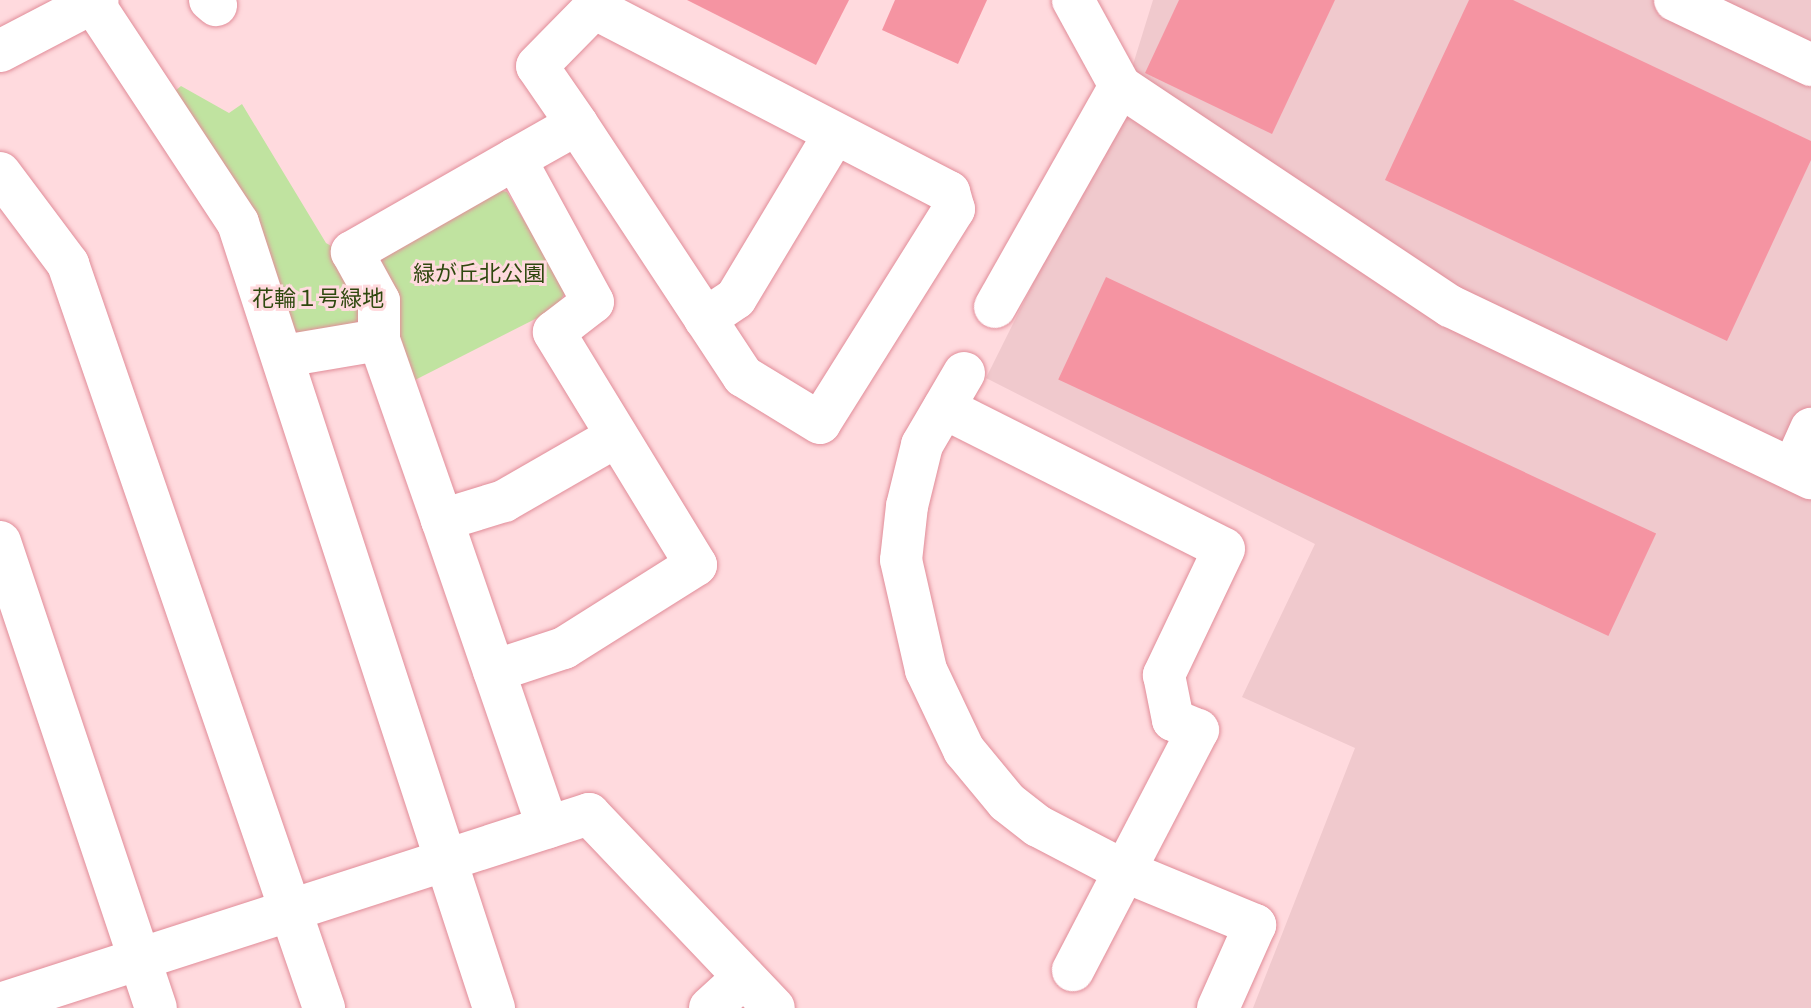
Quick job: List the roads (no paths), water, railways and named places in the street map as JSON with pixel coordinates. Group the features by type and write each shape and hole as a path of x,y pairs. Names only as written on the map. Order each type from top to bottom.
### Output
{"street":[{"path":"1073,0 1120,86 1450,306 1802,474 1811,429"},
{"path":"1675,0 1811,65"},
{"path":"0,51 96,1 238,223 284,356 494,1008"},
{"path":"594,8 949,192 954,209 820,423 743,376 577,124 537,66 594,8"},
{"path":"995,307 1120,86"},
{"path":"548,827 379,340 379,301 352,252 577,124"},
{"path":"705,319 736,298 835,133"},
{"path":"494,671 564,648 696,565 554,332 593,302 515,159"},
{"path":"0,173 68,264 293,910 324,1008"},
{"path":"284,356 379,340"},
{"path":"1073,970 1124,871 1198,730 1173,720 1164,675 1224,549 954,390 922,445 901,560 926,670 964,750 1007,802 1038,826 1124,871 1255,925 1218,1008"},
{"path":"442,520 504,501 617,436"},
{"path":"0,542 156,1008"},
{"path":"0,1004 589,814 774,1008"},
{"path":"710,1008 744,977"}],"park label":[{"name":"緑が丘北公園","path":"479,274"},
{"name":"花輪１号緑地","path":"318,299"}]}
